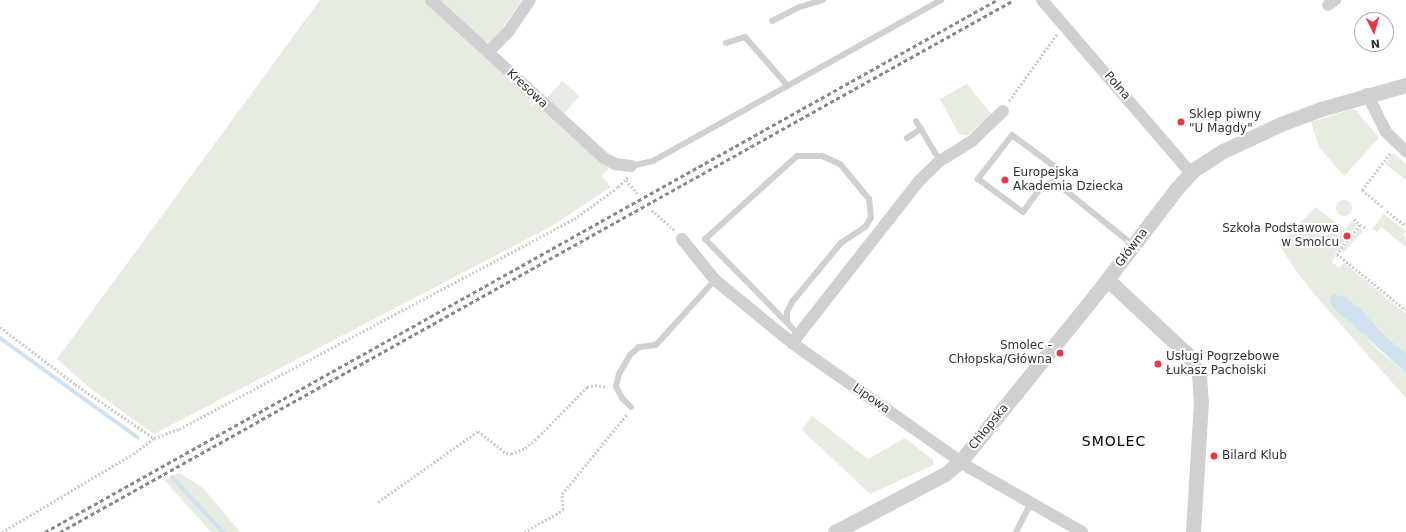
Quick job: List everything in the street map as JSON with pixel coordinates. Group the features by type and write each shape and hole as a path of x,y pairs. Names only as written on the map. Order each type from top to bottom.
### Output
{"street":[{"name":"Kresowa","path":"431,0 604,158 615,164 631,166"},
{"path":"488,52 509,31 530,0"},
{"name":"Polna","path":"1042,0 1191,173"},
{"name":"Główna","path":"1193,532 1201,401 1200,376 1186,353 1108,280 1191,173 1223,151 1281,124 1367,94 1406,85"},
{"path":"1367,94 1386,132 1406,151"},
{"path":"795,339 920,180 940,161 972,141 1003,111"},
{"name":"Lipowa","path":"682,239 714,280 960,462 1082,532"},
{"name":"Chłopska","path":"834,532 945,474 960,462 1108,280"}],"lane":[{"path":"772,21 800,6 823,0"},
{"path":"631,166 653,161 941,0"},
{"path":"726,43 745,37 787,86"},
{"path":"916,121 940,161"},
{"path":"907,138 921,130"},
{"path":"1055,182 1042,186 1023,212 978,179 1012,134 1054,166 1055,182 1133,246"},
{"path":"787,322 787,312 792,302 842,243 866,226 871,217 869,199 840,164 822,156 797,156 705,239 769,307 787,322 795,339"},
{"path":"631,407 622,398 616,386 619,374 630,355 639,347 656,345 714,280"},
{"path":"1016,532 1031,503"}],"path":[{"path":"1003,111 1060,30"},
{"path":"1382,206 1362,190 1393,149"},
{"path":"2,532 133,454 154,438 179,429 455,284 574,219 626,180 631,166"},
{"path":"626,180 639,194"},
{"path":"652,210 682,239"},
{"path":"1387,211 1406,226"},
{"path":"1354,219 1365,228"},
{"path":"1360,225 1337,254 1406,310"},
{"path":"1330,238 1341,248"},
{"path":"0,327 75,384 154,438"},
{"path":"378,502 478,431 506,453 511,454 525,448 538,437 587,387 616,386"},
{"path":"524,532 562,510 562,494 631,407"}],"shaded area":[{"path":"320,0 424,0 609,169 601,176 611,187 550,227 154,434 91,389 57,359"},
{"path":"437,0 522,0 496,38 488,42 481,40"},
{"path":"562,81 579,96 564,113 547,98"},
{"path":"967,84 992,115 968,135 959,134 940,99"},
{"path":"1352,109 1356,110 1379,138 1344,176 1319,147 1311,122"},
{"path":"1393,153 1406,164 1406,180 1385,164"},
{"path":"1341,200 1347,200 1352,205 1350,214 1347,216 1341,216 1336,211 1336,205"},
{"path":"1316,207 1345,230 1352,221 1357,225 1341,245 1331,237 1329,239 1339,247 1332,262 1339,268 1344,263 1406,314 1406,353 1384,335 1362,310 1359,330 1378,350 1406,373 1406,398 1320,301 1296,271 1279,244"},
{"path":"1384,214 1406,231 1403,235 1406,238 1406,247 1381,227 1377,232 1372,229"},
{"path":"1360,228 1363,231 1342,254 1342,250"},
{"path":"812,416 868,459 905,438 933,460 933,465 870,494 802,430"},
{"path":"179,473 202,487 240,532 211,532 164,480"}],"water":[{"path":"1332,294 1345,297 1362,310 1384,335 1406,353 1406,373 1335,309 1329,301"}],"waterway":[{"path":"0,338 138,438"},
{"path":"172,477 223,532"}],"railway":[{"path":"45,532 997,0"},
{"path":"60,532 1014,0"}],"place":[{"name":"Sklep piwny \"U Magdy\"","path":"1181,122"},
{"name":"Europejska Akademia Dziecka","path":"1005,180"},
{"name":"Szkoła Podstawowa w Smolcu","path":"1347,236"},
{"name":"Smolec - Chłopska/Główna","path":"1060,353"},
{"name":"Usługi Pogrzebowe Łukasz Pacholski","path":"1158,364"},
{"name":"Bilard Klub","path":"1214,456"}],"district":[{"name":"SMOLEC","path":"1114,441"}]}
